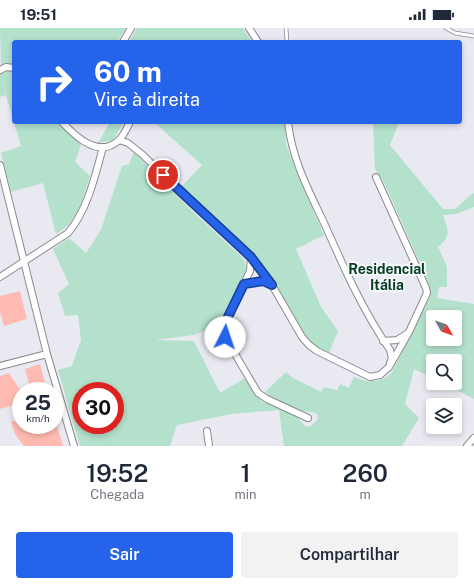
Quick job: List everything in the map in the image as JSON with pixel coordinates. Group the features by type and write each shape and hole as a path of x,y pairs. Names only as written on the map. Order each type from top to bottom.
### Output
{"street":[{"path":"124,40 131,28"},
{"path":"249,28 257,40"},
{"path":"0,70 6,67 12,68"},
{"path":"64,124 89,145 103,147 119,140 129,124"},
{"path":"288,124 290,142 299,169 363,309 391,354 389,367"},
{"path":"119,140 128,143 143,155 183,195 251,257 272,285 302,337 317,351 370,376 380,375 389,367 409,332 427,294 426,288 376,177"},
{"path":"0,277 68,233 76,223 82,213 103,147"},
{"path":"0,165 46,354 74,446"},
{"path":"251,257 250,271 223,327 225,337 258,393 267,399 308,418"},
{"path":"244,284 263,281 272,285"},
{"path":"384,341 397,340 409,332"},
{"path":"0,366 46,354"},
{"path":"207,431 209,446"},
{"path":"468,446 474,438"}],"lane":[{"path":"286,28 287,40"},
{"path":"446,28 455,33 474,36"}],"green space":[{"path":"0,28 126,28 118,40 12,40 12,65 1,65"},
{"path":"137,28 243,28 251,40 130,40"},
{"path":"7,69 12,70 12,115 6,95 0,97 0,72"},
{"path":"15,124 58,124 81,145 75,162 90,176 79,209 75,216 64,229 56,234 43,183 11,192 1,153 21,146"},
{"path":"109,124 123,124 113,140 98,143"},
{"path":"156,124 285,124 286,144 324,235 296,249 321,307 338,331 329,353 317,348 308,339 272,279 258,259 181,187 202,165"},
{"path":"373,124 399,124 390,145 443,209 455,209 473,193 474,194 474,207 456,214 443,215 448,233 438,247 447,267 447,287 439,287 437,298 474,304 474,399 457,390 462,390 462,354 426,354 426,375 414,369 405,404 419,418 402,446 284,446 279,410 231,414 177,425 170,446 80,446 77,434 124,434 124,382 72,382 72,418 64,391 64,382 61,382 58,370 72,366 81,340 78,315 65,316 58,293 69,284 53,249 69,238 86,253 101,230 122,166 129,164 134,152 192,211 242,257 245,262 246,270 217,326 194,335 155,340 194,341 220,393 245,378 261,401 296,416 306,427 311,426 318,419 317,414 287,406 272,398 265,392 286,372 293,378 321,392 324,387 337,390 340,384 349,388 354,377 373,381 387,377 391,374 430,297 427,279 383,180 375,169"}],"building":[{"path":"20,291 27,319 4,326 0,312 0,296"},
{"path":"40,364 45,382 29,382 25,369"},
{"path":"9,373 15,382 12,382 12,406 0,409 0,376"},
{"path":"15,434 60,434 63,446 24,446"}],"district":[{"name":"Residencial Itália","path":"387,278"}],"route":[{"path":"163,175 251,257 272,285 263,281 244,284 223,327 225,337"}]}
